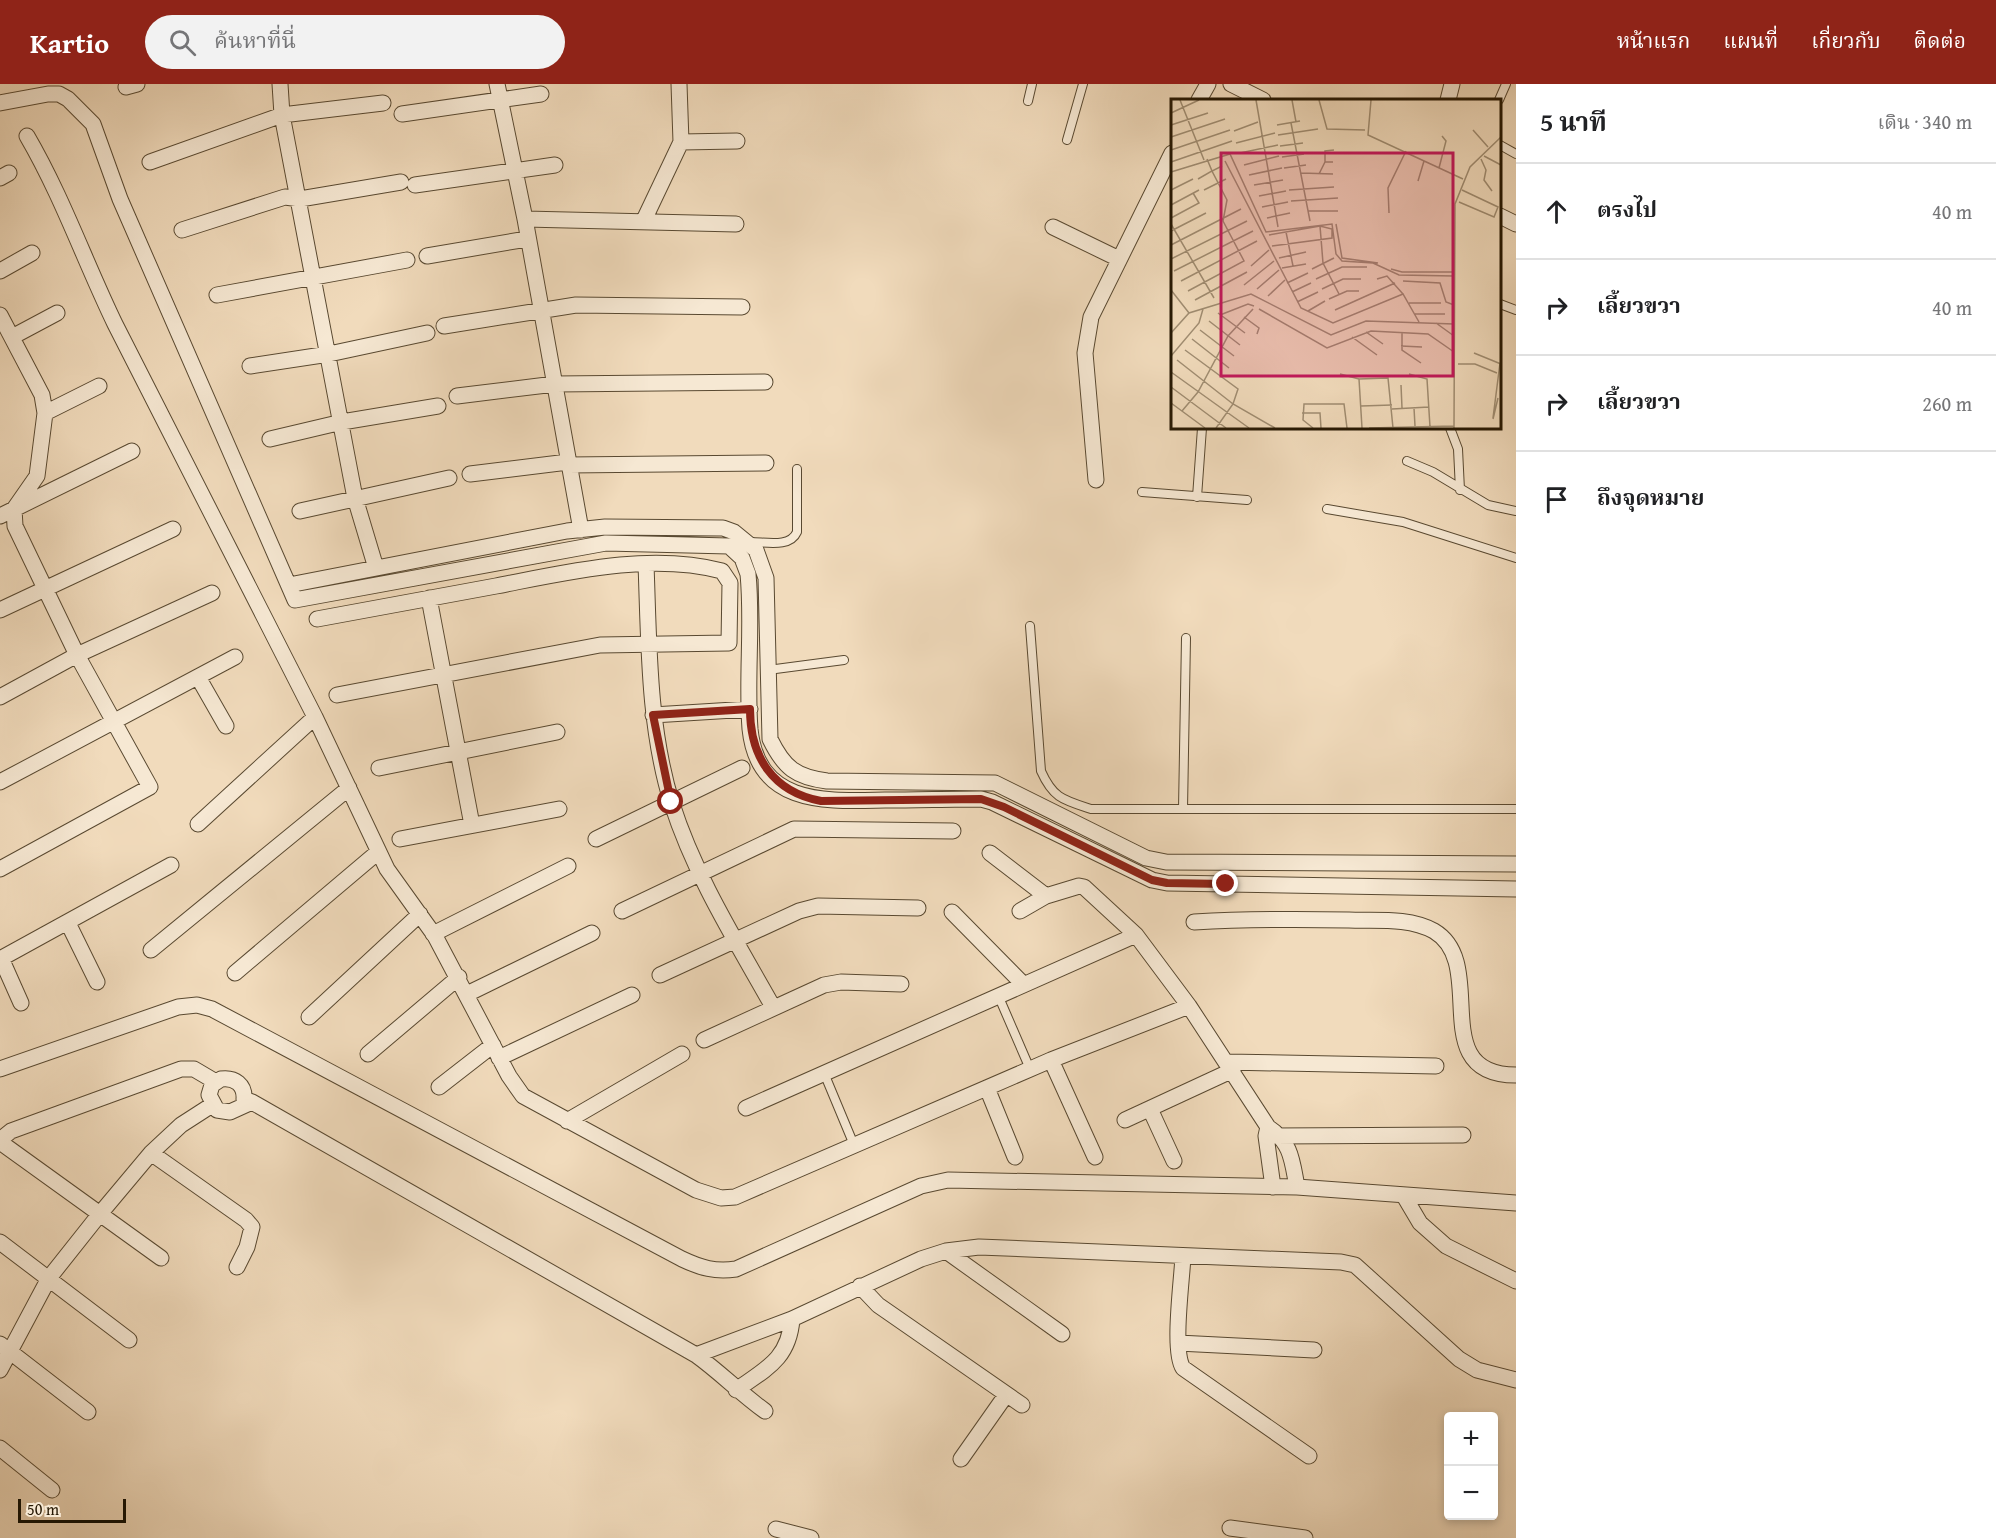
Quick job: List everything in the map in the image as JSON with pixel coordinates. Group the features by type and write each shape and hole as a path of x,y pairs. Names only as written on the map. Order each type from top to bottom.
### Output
{"street":[{"path":"280,84 282,115 300,199 355,498 376,568"},
{"path":"497,84 513,172 525,219 539,310 555,384 581,530"},
{"path":"645,220 681,142 679,84"},
{"path":"1200,99 1208,84"},
{"path":"1231,84 1261,99"},
{"path":"1448,99 1452,84"},
{"path":"0,104 48,94 59,94 68,99 93,124 133,231 295,600 606,543 729,546 742,558 748,574 751,732 762,764 779,783 793,792 821,801 981,799 992,802 1152,880 1167,883 1516,889"},
{"path":"402,114 500,102 541,94"},
{"path":"150,162 282,115 383,103"},
{"path":"27,136 63,206 87,266 115,324 315,717 378,852 395,883 420,914 459,977 496,1052 524,1096 696,1190 721,1198 750,1192 1029,1069 1189,1006"},
{"path":"681,142 737,141"},
{"path":"1096,480 1085,353 1091,317 1171,157"},
{"path":"182,230 285,197 300,199 555,165"},
{"path":"1501,216 1516,224"},
{"path":"525,219 645,220 736,224"},
{"path":"1053,227 1119,259"},
{"path":"427,256 527,239"},
{"path":"0,271 32,253"},
{"path":"217,295 315,279 407,260"},
{"path":"444,326 576,305 742,307"},
{"path":"12,337 57,313"},
{"path":"0,315 42,395 45,413 37,476 14,509 15,526 42,588 150,788 0,869"},
{"path":"250,366 329,354 427,333"},
{"path":"457,396 555,384 765,382"},
{"path":"45,413 99,386"},
{"path":"270,439 342,422 438,406"},
{"path":"0,516 132,451"},
{"path":"470,474 568,464 766,463"},
{"path":"300,512 449,478"},
{"path":"289,585 581,530 723,528 749,542 763,562 766,578 770,739 777,755 805,778 827,781 995,783 1146,858 1166,862 1516,864"},
{"path":"0,610 42,588 173,529"},
{"path":"646,564 653,715 671,802 700,876 773,1007"},
{"path":"317,619 574,571 646,564 708,567 722,571 730,583 729,643 600,645 337,694"},
{"path":"0,697 77,655 212,593"},
{"path":"429,598 472,825"},
{"path":"0,782 235,657"},
{"path":"198,677 226,726"},
{"path":"653,715 750,709"},
{"path":"198,824 315,717"},
{"path":"379,768 556,732"},
{"path":"596,839 742,768"},
{"path":"151,950 349,788"},
{"path":"400,839 559,809"},
{"path":"622,911 700,876 794,829 953,831"},
{"path":"236,973 378,852"},
{"path":"990,853 1046,896"},
{"path":"21,1003 1,959 171,865"},
{"path":"433,934 568,866"},
{"path":"1020,911 1046,896 1079,886 1084,887 1136,934 1230,1066 1271,1133 1290,1154 1297,1187"},
{"path":"660,975 799,911 818,906 918,908"},
{"path":"952,912 1023,984"},
{"path":"309,1017 420,914"},
{"path":"1194,922 1269,918 1411,922 1433,931 1446,941 1457,964 1464,1037 1471,1058 1493,1073 1516,1076"},
{"path":"68,923 97,982"},
{"path":"467,994 592,933"},
{"path":"746,1108 1136,934"},
{"path":"368,1054 459,977"},
{"path":"704,1040 824,985 842,982 901,984"},
{"path":"439,1087 496,1052 632,995"},
{"path":"0,1069 162,1012 197,1005 212,1009 682,1259 703,1269 720,1271 736,1269 935,1181 1297,1187 1516,1203"},
{"path":"567,1121 682,1054"},
{"path":"1051,1060 1095,1157"},
{"path":"1125,1120 1230,1066 1436,1066"},
{"path":"161,1258 0,1141 11,1131 181,1069 194,1069 216,1082"},
{"path":"252,1102 230,1112 217,1110 212,1105 210,1090 221,1079 233,1079 242,1087 244,1099 252,1102 696,1355 725,1377 735,1390 765,1411"},
{"path":"987,1088 1015,1157"},
{"path":"0,1370 5,1348 49,1278 99,1215 151,1153 181,1125 212,1105"},
{"path":"1150,1109 1174,1161"},
{"path":"1271,1133 1463,1135"},
{"path":"1271,1133 1273,1187"},
{"path":"151,1153 246,1220 252,1227 250,1241 237,1267"},
{"path":"1404,1196 1420,1223 1446,1246 1516,1281"},
{"path":"0,1242 129,1340"},
{"path":"696,1355 792,1319 921,1258 946,1251 979,1247 1341,1262 1355,1265 1459,1359 1477,1370 1516,1380"},
{"path":"946,1251 1062,1334"},
{"path":"1183,1256 1179,1362 1183,1368 1309,1456"},
{"path":"860,1286 878,1305 1022,1405"},
{"path":"735,1390 780,1357 787,1346 792,1319"},
{"path":"1178,1343 1314,1350"},
{"path":"5,1348 88,1412"},
{"path":"961,1459 1006,1395"},
{"path":"0,1449 52,1490"},
{"path":"1230,1528 1305,1538"},
{"path":"776,1529 811,1538"}],"lane":[{"path":"1028,101 1032,84"},
{"path":"1067,140 1083,84"},
{"path":"1499,99 1506,84"},
{"path":"1501,146 1516,154"},
{"path":"1501,304 1516,310"},
{"path":"1197,497 1202,429"},
{"path":"1450,429 1458,449 1460,490"},
{"path":"1407,461 1433,472 1488,505 1516,511"},
{"path":"749,542 789,542 794,538 797,532 797,469"},
{"path":"1142,492 1247,500"},
{"path":"1327,509 1403,522 1516,558"},
{"path":"1029,626 1041,771 1050,789 1090,809 1516,809"},
{"path":"1183,809 1186,638"},
{"path":"767,670 844,660"},
{"path":"998,995 1029,1069"},
{"path":"824,1073 854,1145"}],"route":[{"path":"671,802 653,715 750,709 753,744 762,764 779,783 806,798 821,801 981,799 1004,807 1152,880 1167,883 1226,884"}]}
